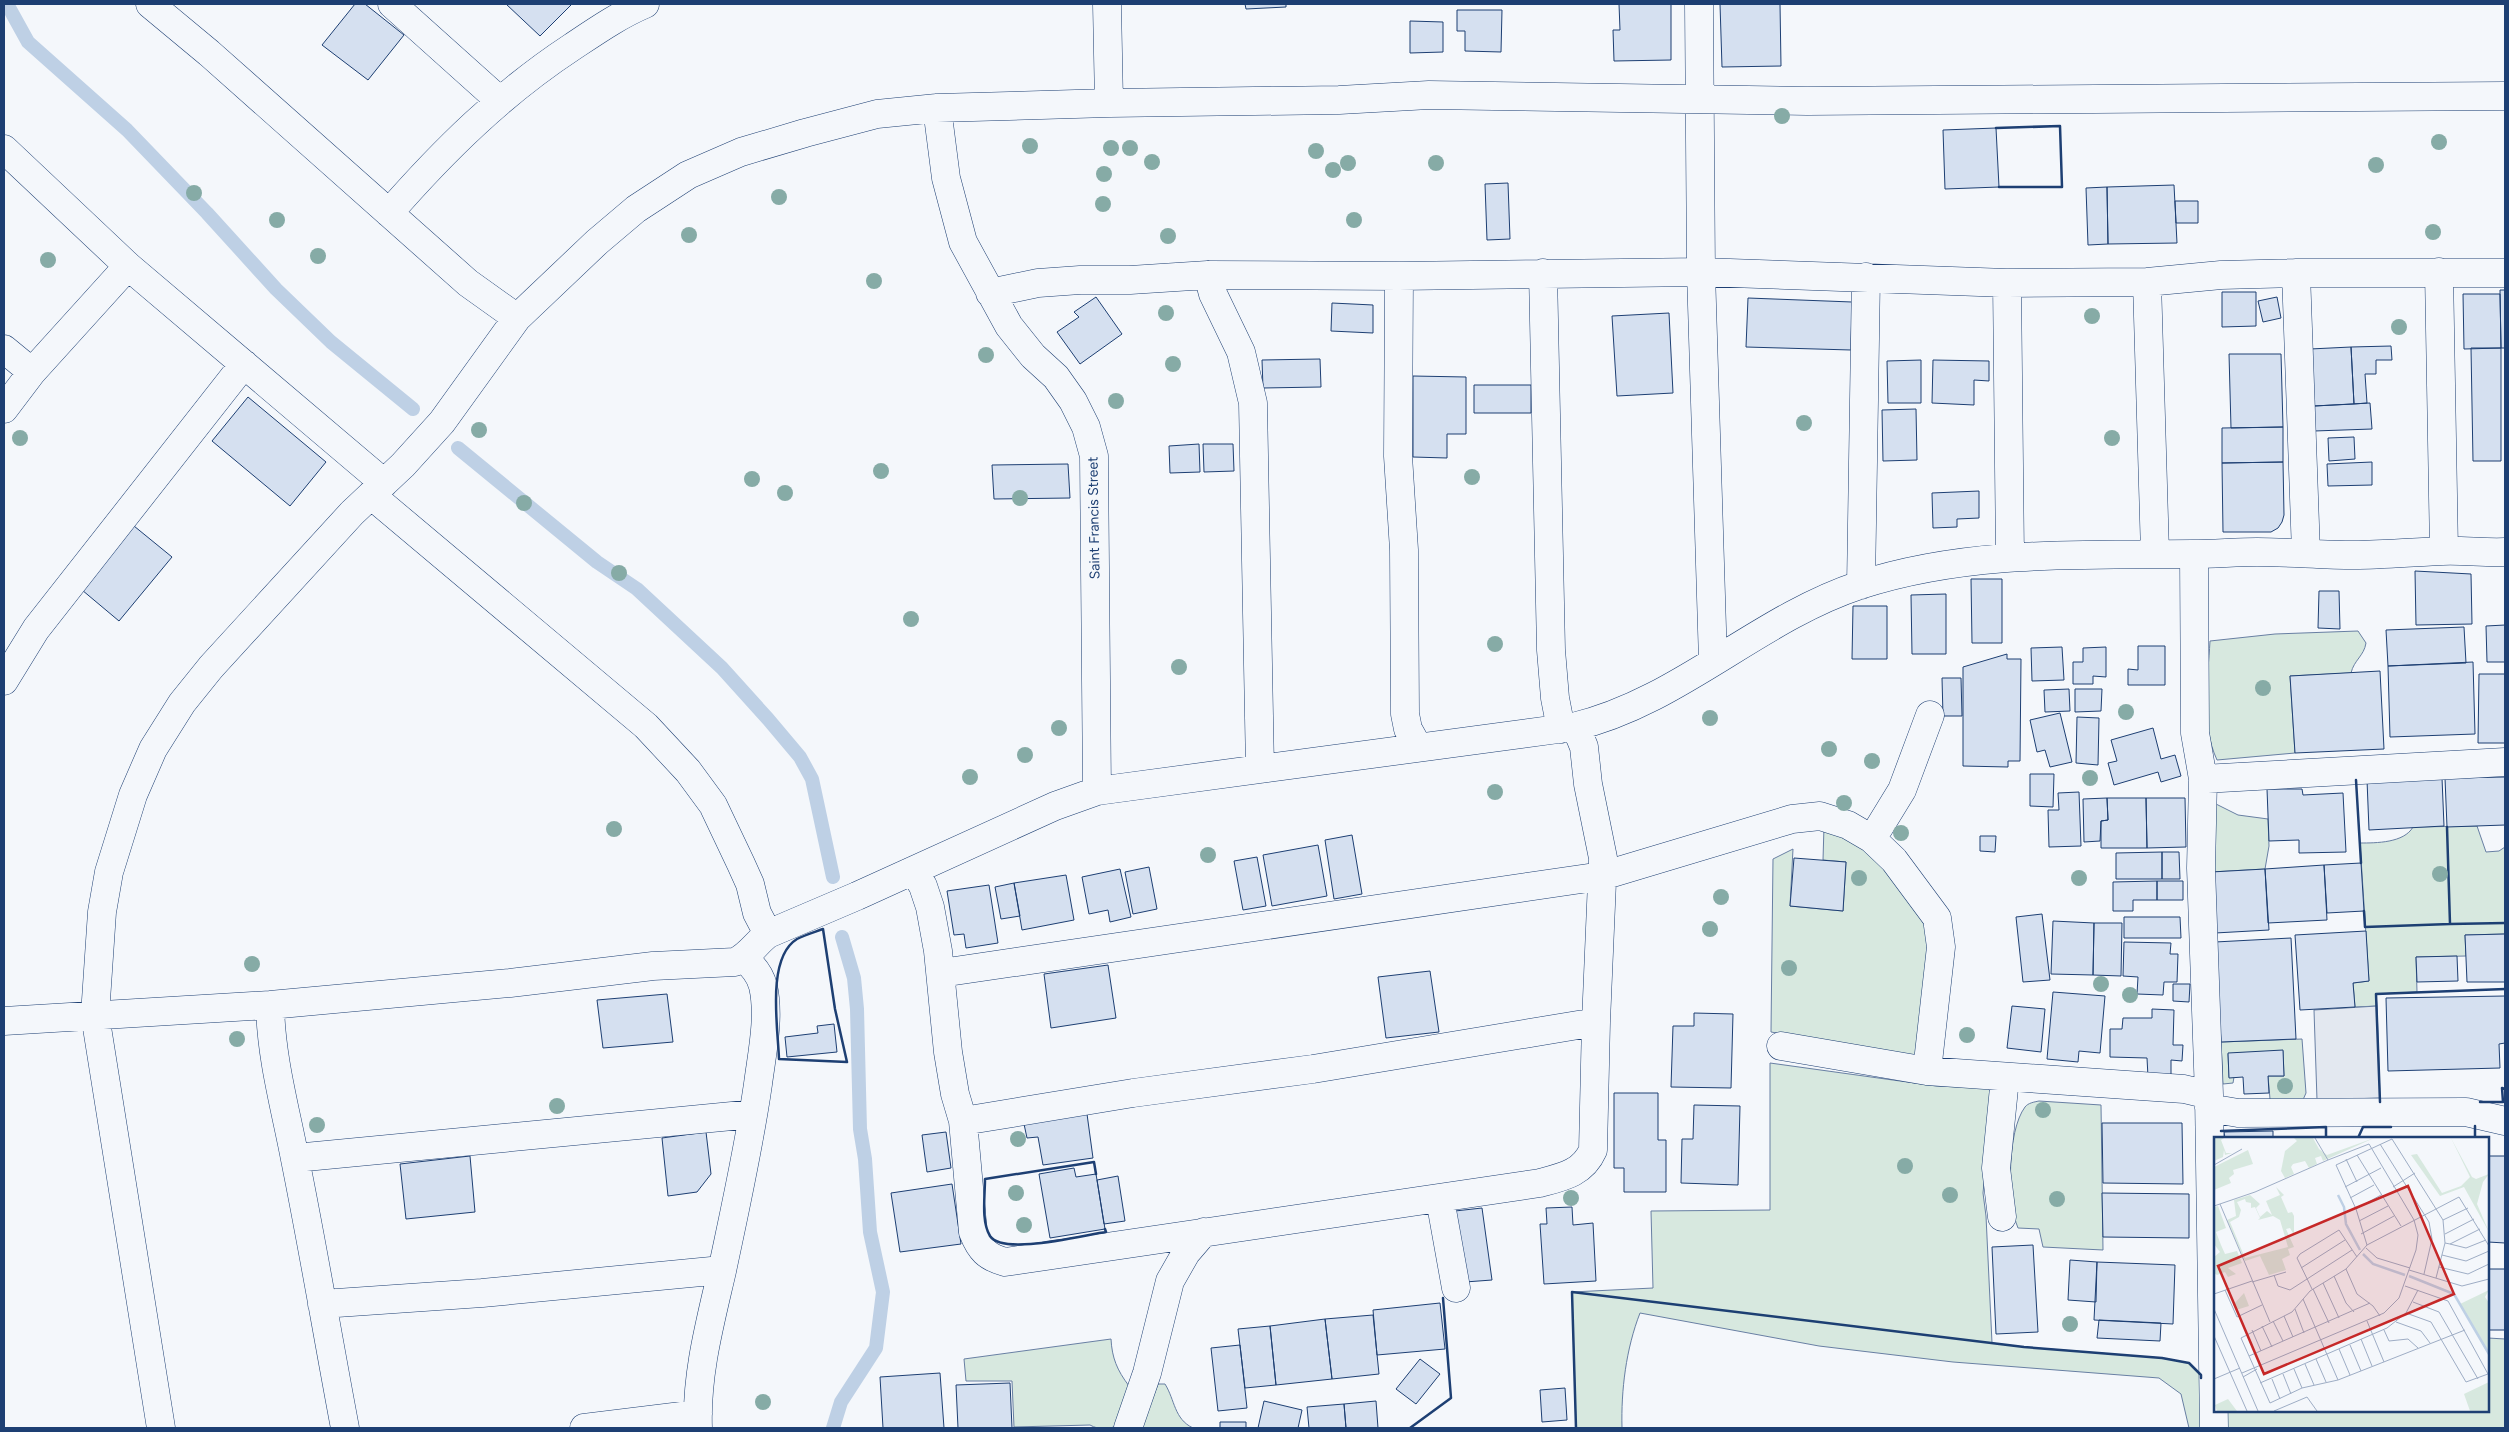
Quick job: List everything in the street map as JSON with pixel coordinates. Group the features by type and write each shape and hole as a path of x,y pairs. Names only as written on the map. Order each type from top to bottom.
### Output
{"street":[{"path":"150,4 209,53 468,283 518,318"},
{"path":"392,4 499,100"},
{"path":"1107,4 1109,103"},
{"path":"1699,4 1701,272 1713,661"},
{"path":"389,213 445,152 499,100 534,72 626,7"},
{"path":"161,1428 95,1015 102,912 109,872 133,795 153,749 182,704 211,667 352,514 442,422 518,318 597,242 636,209 688,175 741,152 805,133 877,114 937,108 1109,103 1339,100 1429,95 1700,100 2505,96"},
{"name":"Saint Francis Street","path":"937,108 946,178 963,242 1009,326 1033,356 1056,377 1073,401 1086,427 1094,456 1097,791"},
{"path":"4,149 128,266 244,364 378,489 646,726 682,765 713,805 750,884 757,913 768,934"},
{"path":"4,409 32,372 128,266"},
{"path":"990,292 1038,283 1208,275 1399,276 1701,272 2007,283 2147,282 2222,275 2296,272 2505,273"},
{"path":"2296,272 2306,553"},
{"path":"2439,272 2444,551"},
{"path":"914,871 923,886 930,907 941,973 948,1052 955,1094 963,1121 973,1232 979,1247 990,1258 1005,1262 1204,1232 1440,1200 1540,1183 1578,1171 1588,1161 1593,1150 1602,852 1588,784 1584,747 1580,737 1567,728 1555,698 1551,650 1542,273"},
{"path":"1208,275 1217,302 1240,352 1253,403 1260,769"},
{"path":"1399,276 1398,456 1404,550 1405,714 1408,729 1418,747"},
{"path":"1861,585 1866,277"},
{"path":"2147,282 2155,554"},
{"path":"2007,283 2010,557"},
{"path":"4,349 32,372"},
{"path":"4,681 36,628 244,364"},
{"path":"4,1021 270,1005 500,984 652,966 735,962 744,958 759,940 768,934 914,871 1055,806 1097,791 1567,728 1604,720 1643,704 1713,661 1831,596 1861,585 1906,573 2010,557 2306,553 2354,555 2444,551 2505,552"},
{"path":"2194,554 2196,733 2203,780 2201,868 2209,1101 2214,1428"},
{"path":"1872,839 1902,790 1930,715"},
{"path":"2203,780 2505,762"},
{"path":"941,973 1602,876 1792,819 1820,816 1848,824 1872,839 1894,860 1937,918 1941,947 1927,1071"},
{"path":"584,1428 698,1421 704,1353 753,1114 765,1010 763,985 755,968 744,958"},
{"path":"270,1005 270,1034 277,1080 295,1158 345,1428"},
{"path":"963,1121 1133,1093 1313,1069 1596,1022"},
{"path":"1781,1046 1927,1071 2005,1078 2184,1089 2238,1113 2466,1112 2505,1121"},
{"path":"2002,1217 1996,1168 2005,1078"},
{"path":"295,1158 753,1114"},
{"path":"1440,1200 1456,1288"},
{"path":"1128,1428 1148,1373 1170,1281 1186,1253 1204,1232"},
{"path":"322,1304 482,1294 722,1270"}],"shaded area":[{"path":"2358,631 2366,643 2351,673 2290,676 2295,753 2217,760 2208,731 2206,701 2210,641 2275,634"},
{"path":"2212,802 2238,815 2268,819 2269,846 2265,869 2211,872"},
{"path":"1824,826 1878,857 1905,892 1924,924 1932,954 1918,1057 1771,1032 1773,859 1793,849 1790,906 1843,911 1846,862 1823,860"},
{"path":"2477,826 2486,852 2499,851 2505,847 2505,934 2465,935 2466,956 2416,957 2417,992 2376,994 2377,1006 2355,1007 2353,983 2369,981 2360,843 2396,839 2409,832 2413,827"},
{"path":"2377,1006 2380,1098 2317,1100 2314,1010"},
{"path":"2302,1039 2306,1093 2302,1102 2272,1101 2270,1099 2268,1076 2284,1076 2283,1051 2228,1054 2229,1077 2234,1077 2233,1083 2223,1084 2221,1042"},
{"path":"1770,1063 1936,1086 1987,1088 1991,1092 1992,1104 1983,1193 1986,1216 1992,1343 2162,1358 2189,1363 2201,1375 2201,1428 2189,1428 2181,1394 2159,1378 1953,1362 1819,1346 1640,1313 1631,1341 1625,1370 1622,1428 1576,1428 1572,1292 1653,1288 1651,1211 1770,1210"},
{"path":"2039,1101 2101,1105 2103,1250 2043,1247 2039,1229 2018,1228 2012,1202 2012,1149 2019,1118 2025,1107"},
{"path":"2489,1338 2505,1339 2505,1428 2226,1428 2226,1412 2489,1412"},
{"path":"1111,1339 1116,1364 1129,1386 1118,1425 1108,1429 1100,1429 1090,1425 1014,1427 1012,1381 966,1381 964,1359"},
{"path":"1158,1384 1165,1384 1178,1414 1182,1420 1193,1428 1141,1428"}],"building":[{"path":"355,4 365,4 404,35 368,80 322,45"},
{"path":"506,4 572,4 540,36"},
{"path":"1245,4 1286,4 1286,7 1246,9"},
{"path":"1619,4 1671,4 1671,60 1614,61 1613,30 1620,30"},
{"path":"1720,4 1780,4 1781,66 1722,67"},
{"path":"1457,10 1502,10 1501,52 1465,51 1465,31 1457,31"},
{"path":"1410,21 1443,22 1443,52 1410,53"},
{"path":"1996,128 1999,187 1945,189 1943,130"},
{"path":"1508,183 1510,239 1487,240 1485,184"},
{"path":"2174,185 2177,243 2108,244 2107,187"},
{"path":"2107,187 2108,244 2088,245 2086,188"},
{"path":"2175,201 2198,201 2198,223 2176,223"},
{"path":"2500,290 2505,290 2505,348 2501,348"},
{"path":"2222,292 2256,292 2256,326 2222,327"},
{"path":"2463,294 2500,294 2501,348 2464,349"},
{"path":"1096,297 1122,334 1080,364 1057,332 1079,317 1074,312"},
{"path":"2277,297 2281,318 2263,322 2258,301"},
{"path":"1748,298 1852,302 1851,350 1746,347"},
{"path":"1332,303 1373,305 1373,333 1331,331"},
{"path":"1669,313 1673,393 1617,396 1612,316"},
{"path":"2391,346 2392,360 2376,360 2376,374 2365,374 2367,403 2354,404 2351,347"},
{"path":"2351,347 2354,404 2314,406 2310,349"},
{"path":"2471,348 2501,348 2501,461 2473,461"},
{"path":"2229,354 2281,354 2283,427 2231,428"},
{"path":"1320,359 1321,387 1263,388 1262,360"},
{"path":"1921,360 1921,403 1888,403 1887,361"},
{"path":"1933,360 1989,361 1989,381 1974,380 1974,405 1932,403"},
{"path":"1413,376 1466,377 1466,434 1447,434 1447,458 1413,457"},
{"path":"1474,385 1531,385 1531,413 1474,413"},
{"path":"248,397 326,462 290,506 212,441"},
{"path":"2370,403 2372,429 2314,431 2314,406"},
{"path":"1916,409 1917,460 1883,461 1882,410"},
{"path":"2283,427 2283,462 2222,463 2222,428"},
{"path":"2354,437 2355,459 2329,461 2328,438"},
{"path":"1199,444 1200,472 1170,473 1169,446"},
{"path":"1203,444 1233,444 1234,471 1204,472"},
{"path":"2283,462 2284,515 2278,528 2271,532 2223,532 2222,463"},
{"path":"2372,462 2372,485 2328,486 2327,464"},
{"path":"1068,464 1070,498 994,499 992,465"},
{"path":"1979,491 1979,518 1957,519 1957,527 1933,528 1932,493"},
{"path":"134,526 172,557 119,621 82,590"},
{"path":"2415,571 2471,574 2472,624 2416,625"},
{"path":"1971,579 2002,579 2002,643 1972,643"},
{"path":"2319,591 2339,591 2340,629 2318,628"},
{"path":"1946,594 1946,654 1912,654 1911,595"},
{"path":"1853,606 1887,606 1887,659 1852,659"},
{"path":"2505,625 2505,662 2487,662 2486,626"},
{"path":"2464,627 2466,663 2388,666 2386,630"},
{"path":"2138,646 2165,646 2165,685 2128,685 2128,669 2138,670"},
{"path":"2062,647 2064,680 2032,681 2031,648"},
{"path":"2106,647 2106,677 2093,676 2093,684 2073,684 2073,662 2083,662 2083,648"},
{"path":"2007,654 2007,659 2021,659 2020,761 2008,761 2008,767 1963,766 1963,667"},
{"path":"2473,662 2475,734 2390,737 2388,666"},
{"path":"2380,671 2384,749 2295,753 2290,676"},
{"path":"2479,674 2505,674 2505,743 2478,743"},
{"path":"1942,678 1961,678 1962,716 1943,716"},
{"path":"2069,689 2070,711 2045,712 2044,690"},
{"path":"2075,689 2102,689 2101,711 2075,712"},
{"path":"2060,713 2072,762 2050,767 2045,750 2037,752 2030,720"},
{"path":"2077,717 2099,718 2098,765 2076,763"},
{"path":"2153,728 2161,759 2175,755 2181,776 2161,782 2158,772 2114,785 2108,763 2117,761 2111,740"},
{"path":"2030,774 2054,774 2053,807 2030,806"},
{"path":"2505,777 2505,825 2447,827 2445,778"},
{"path":"2442,778 2444,826 2369,830 2367,780"},
{"path":"2267,789 2302,789 2303,795 2343,793 2346,852 2299,853 2299,840 2269,841"},
{"path":"2079,792 2081,846 2049,847 2048,810 2059,810 2058,793"},
{"path":"2107,798 2146,798 2147,848 2101,848 2101,821 2108,820"},
{"path":"2107,798 2108,820 2101,821 2100,841 2084,842 2083,799"},
{"path":"2146,798 2185,798 2186,847 2147,848"},
{"path":"1352,835 1362,894 1334,899 1325,840"},
{"path":"1980,836 1996,836 1995,852 1980,851"},
{"path":"1318,845 1327,896 1272,906 1263,855"},
{"path":"2162,852 2179,852 2180,879 2162,879"},
{"path":"2162,852 2162,879 2116,879 2116,853"},
{"path":"1257,857 1266,906 1243,910 1234,861"},
{"path":"1794,858 1846,862 1843,911 1790,906"},
{"path":"2361,863 2364,911 2327,913 2324,865"},
{"path":"2324,865 2327,920 2268,923 2265,869"},
{"path":"1149,867 1157,909 1133,914 1125,872"},
{"path":"1120,869 1131,917 1110,922 1108,910 1089,914 1082,877"},
{"path":"2265,869 2269,930 2215,933 2211,872"},
{"path":"1066,875 1074,920 1022,930 1014,883"},
{"path":"2157,881 2183,881 2183,900 2157,900"},
{"path":"2157,881 2157,900 2133,900 2133,911 2113,911 2113,882"},
{"path":"1014,883 1020,916 1001,919 995,887"},
{"path":"989,885 998,943 966,948 964,934 954,935 947,891"},
{"path":"2042,914 2050,980 2023,982 2016,917"},
{"path":"2124,917 2180,917 2181,938 2124,938"},
{"path":"2053,921 2094,923 2093,975 2051,974"},
{"path":"2094,923 2122,923 2121,976 2093,975"},
{"path":"2366,931 2369,981 2353,983 2355,1007 2300,1010 2295,935"},
{"path":"2505,934 2505,982 2467,982 2465,935"},
{"path":"2291,938 2296,1039 2221,1042 2215,942"},
{"path":"2124,942 2171,943 2170,954 2178,954 2177,982 2164,982 2163,995 2137,994 2138,977 2123,976"},
{"path":"2457,956 2458,981 2417,982 2416,957"},
{"path":"1108,965 1116,1018 1051,1028 1044,974"},
{"path":"1430,971 1439,1032 1386,1038 1378,977"},
{"path":"2173,984 2190,984 2189,1002 2173,1001"},
{"path":"2053,992 2105,996 2100,1053 2079,1051 2078,1062 2047,1059"},
{"path":"667,994 673,1042 603,1048 597,1000"},
{"path":"2505,996 2505,1043 2499,1044 2500,1068 2388,1071 2386,998"},
{"path":"2012,1006 2045,1009 2041,1052 2007,1048"},
{"path":"2152,1009 2174,1010 2173,1045 2183,1045 2182,1061 2171,1060 2171,1078 2148,1077 2147,1058 2110,1057 2110,1029 2122,1029 2123,1018 2152,1018"},
{"path":"1694,1013 1733,1014 1731,1088 1671,1087 1673,1026 1694,1026"},
{"path":"834,1024 837,1052 787,1057 785,1037 818,1033 817,1026"},
{"path":"2283,1050 2284,1076 2268,1076 2269,1093 2244,1094 2243,1077 2229,1078 2228,1053"},
{"path":"1614,1093 1658,1093 1658,1140 1666,1140 1666,1192 1624,1192 1624,1168 1614,1168"},
{"path":"1694,1105 1740,1106 1738,1185 1681,1183 1682,1139 1693,1139"},
{"path":"1087,1114 1093,1158 1043,1165 1038,1137 1027,1138 1024,1124"},
{"path":"2102,1123 2182,1123 2183,1184 2103,1183"},
{"path":"2273,1131 2273,1137 2225,1137 2224,1132"},
{"path":"706,1132 711,1174 697,1192 668,1196 662,1138"},
{"path":"946,1132 951,1168 927,1172 922,1135"},
{"path":"470,1156 475,1212 406,1219 400,1164"},
{"path":"2489,1156 2505,1156 2505,1243 2489,1242"},
{"path":"1074,1168 1076,1177 1096,1174 1105,1229 1050,1238 1039,1174"},
{"path":"1118,1176 1125,1221 1104,1224 1097,1180"},
{"path":"952,1184 961,1244 900,1252 891,1193"},
{"path":"2102,1193 2189,1194 2189,1238 2103,1237"},
{"path":"1572,1207 1573,1225 1593,1223 1596,1281 1544,1284 1540,1224 1547,1224 1546,1208"},
{"path":"1482,1208 1492,1280 1465,1282 1455,1211"},
{"path":"2033,1245 2038,1332 1996,1334 1992,1247"},
{"path":"2070,1260 2097,1262 2096,1302 2068,1300"},
{"path":"2097,1262 2175,1265 2173,1324 2094,1320"},
{"path":"2489,1269 2505,1269 2505,1330 2489,1330"},
{"path":"1440,1303 1445,1349 1377,1355 1373,1310"},
{"path":"1373,1315 1379,1374 1332,1379 1325,1319"},
{"path":"1325,1319 1332,1379 1276,1385 1270,1326"},
{"path":"2099,1320 2161,1323 2160,1341 2097,1338"},
{"path":"1270,1326 1276,1385 1245,1388 1238,1329"},
{"path":"1240,1345 1247,1408 1218,1411 1211,1348"},
{"path":"1420,1359 1440,1374 1416,1404 1396,1389"},
{"path":"940,1373 944,1428 883,1428 880,1377"},
{"path":"1010,1383 1012,1428 958,1428 956,1385"},
{"path":"1565,1388 1567,1420 1542,1422 1540,1390"},
{"path":"1264,1401 1302,1410 1298,1428 1258,1428"},
{"path":"1376,1401 1378,1428 1346,1428 1344,1404"},
{"path":"1344,1404 1346,1428 1309,1428 1307,1407"},
{"path":"1220,1422 1246,1422 1246,1428 1220,1428"}],"waterway":[{"path":"7,4 28,42 127,130 207,213 276,289 331,342 413,409"},
{"path":"458,448 597,562 637,589 722,668 768,719 800,757 812,779 833,877"},
{"path":"833,1428 841,1402 876,1348 883,1292 870,1232 865,1159 860,1129 857,1009 854,978 842,937"}],"wall":[{"path":"1996,128 2060,126 2062,187 1999,187"},
{"path":"2356,780 2361,863"},
{"path":"2447,827 2450,924 2505,923"},
{"path":"2364,911 2365,927 2450,924"},
{"path":"823,929 835,1009 847,1062 779,1059 776,994 777,977 781,961 787,948 797,939 823,929"},
{"path":"2380,1102 2376,994 2505,989"},
{"path":"2480,1102 2503,1102 2502,1088 2505,1089"},
{"path":"2475,1126 2475,1137"},
{"path":"2221,1131 2326,1127 2326,1137"},
{"path":"2358,1137 2363,1127 2391,1127"},
{"path":"1096,1174 1094,1162 985,1179 985,1223 990,1236 998,1242 1011,1244 1045,1243 1106,1232 1105,1229"},
{"path":"1576,1428 1572,1292 2024,1347 2162,1358 2189,1363 2201,1375 2201,1378"},
{"path":"1410,1428 1451,1398 1443,1298"}]}
